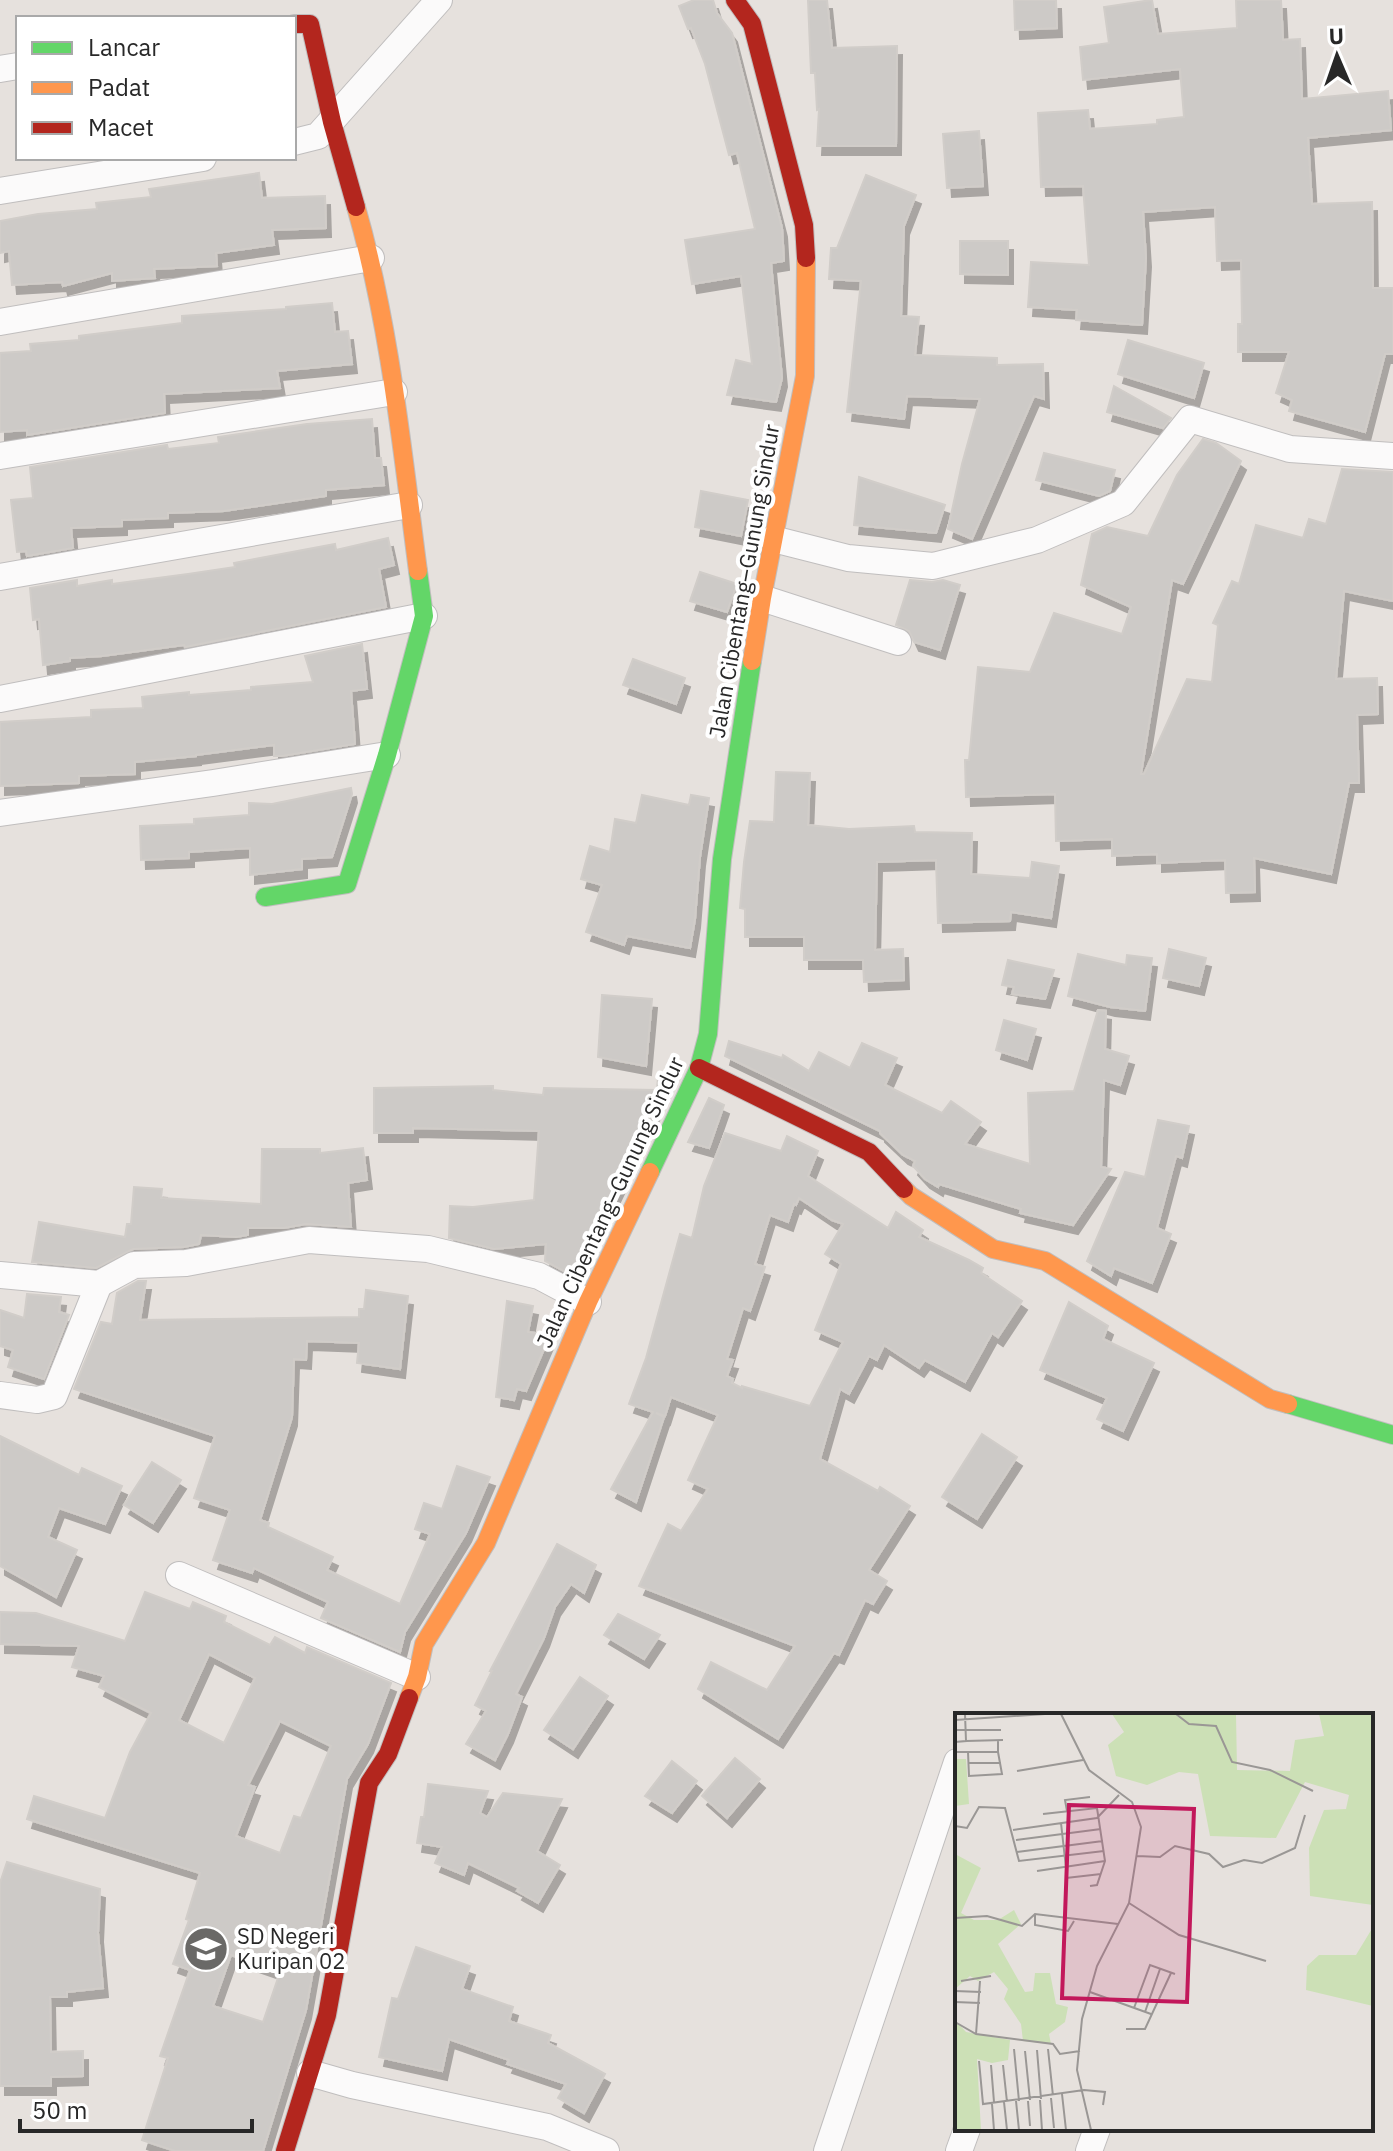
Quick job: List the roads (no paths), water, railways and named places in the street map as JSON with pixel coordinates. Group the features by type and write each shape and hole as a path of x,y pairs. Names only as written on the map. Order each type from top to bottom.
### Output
{"street":[{"path":"296,142 318,136 439,0"},
{"name":"Jalan Cibentang–Gunung Sindur","path":"285,2151 327,2015 369,1783 388,1754 417,1677 424,1644 486,1543 588,1302 699,1068 708,1034 722,859 762,598 805,376 804,225 752,24 735,0"},
{"path":"265,897 347,884 387,755 424,616 394,392 371,258 332,122 310,24 296,24"},
{"path":"0,191 191,160"},
{"path":"0,322 371,258"},
{"path":"0,456 394,392"},
{"path":"773,539 848,558 933,566 1037,540 1123,503 1190,419 1290,449 1393,456"},
{"path":"0,577 409,505"},
{"path":"762,598 898,642"},
{"path":"0,699 424,616"},
{"path":"0,813 387,755"},
{"path":"699,1068 869,1152 911,1196 993,1249 1045,1261 1270,1399 1393,1435"},
{"path":"0,1275 99,1284 134,1265 186,1263 309,1240 428,1249 539,1276 588,1302"},
{"path":"0,1395 37,1400 54,1396 99,1284"},
{"path":"179,1575 417,1677"},
{"path":"827,2151 955,1768"},
{"path":"310,2073 547,2127 606,2151"},
{"path":"959,2151 966,2131"},
{"path":"1089,2151 1096,2131"}],"place":[{"name":"SD Negeri Kuripan 02","path":"206,1949"}]}
